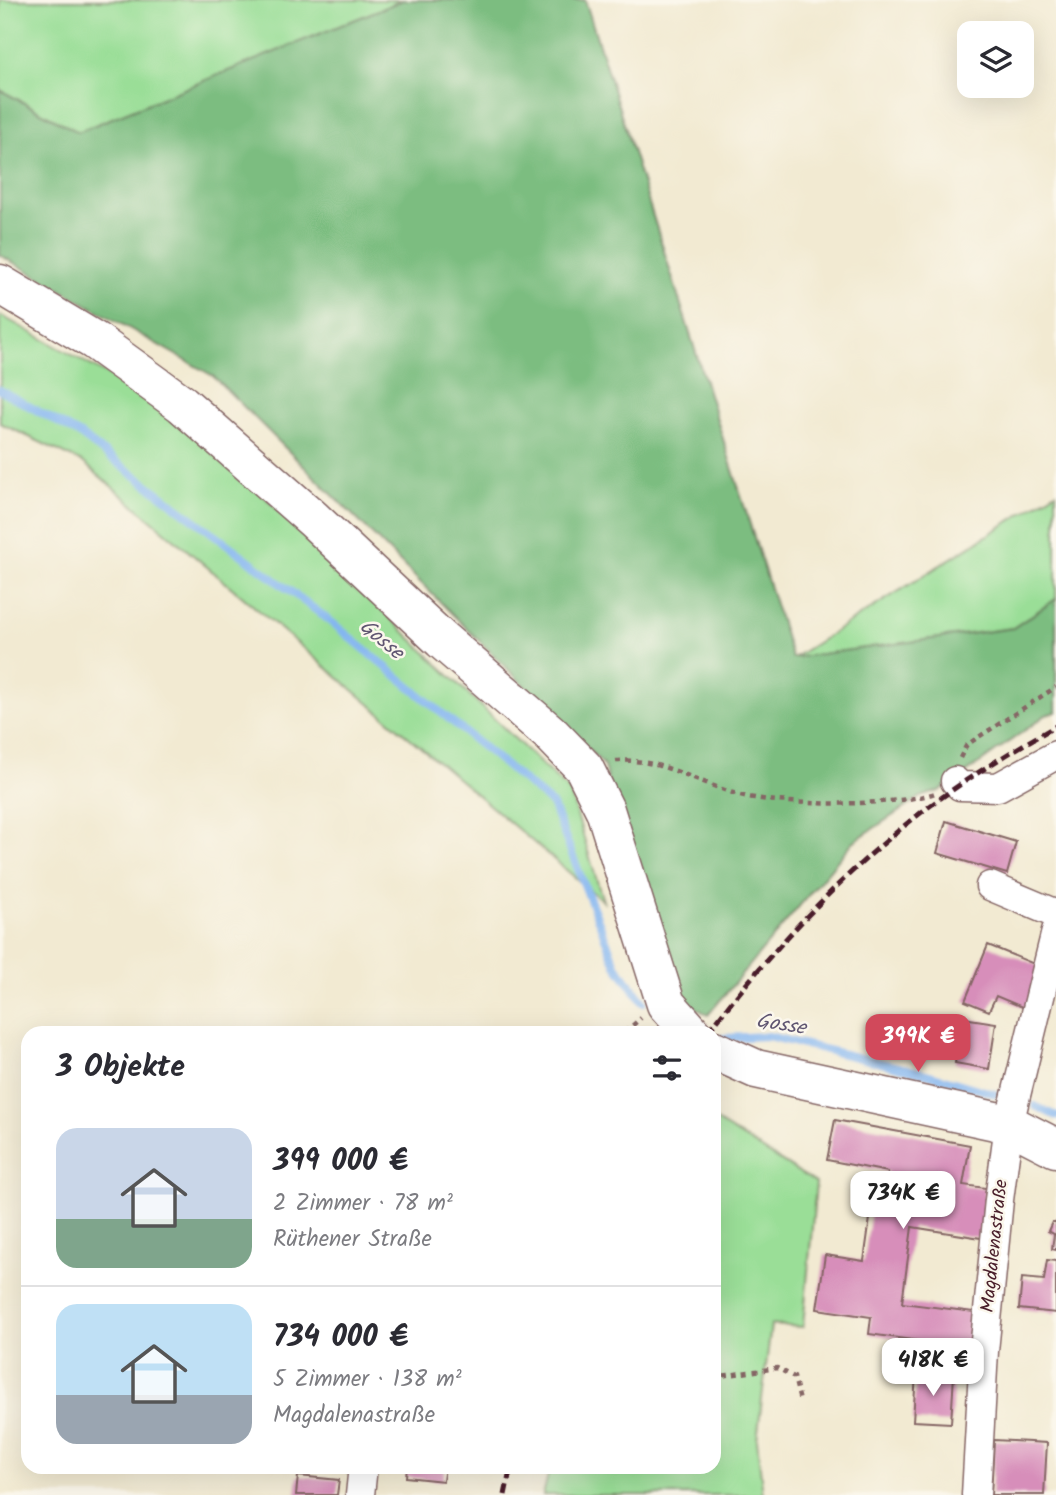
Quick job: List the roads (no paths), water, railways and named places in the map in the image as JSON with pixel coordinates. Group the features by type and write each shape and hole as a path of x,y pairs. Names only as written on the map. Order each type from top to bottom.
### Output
{"street":[{"path":"0,284 94,341 182,404 313,519 442,640 551,734 584,768 605,810 666,1004 686,1026"},
{"path":"955,781 960,786 998,787 1056,755"},
{"path":"990,886 1056,914"},
{"name":"Magdalenastraße","path":"976,1495 986,1337 1009,1124 1056,931"},
{"path":"721,1053 756,1069 1009,1124 1056,1148"},
{"path":"359,1495 362,1474"}],"waterway":[{"name":"Gosse","path":"0,390 79,434 329,620 552,804 616,965 643,1002"},
{"name":"Gosse","path":"724,1038 768,1036 923,1073 995,1094"},
{"name":"Gosse","path":"1035,1106 1056,1116"}],"railway":[{"path":"713,1026 794,930 866,859 950,791 1056,726"},
{"path":"505,1495 509,1474"}]}
